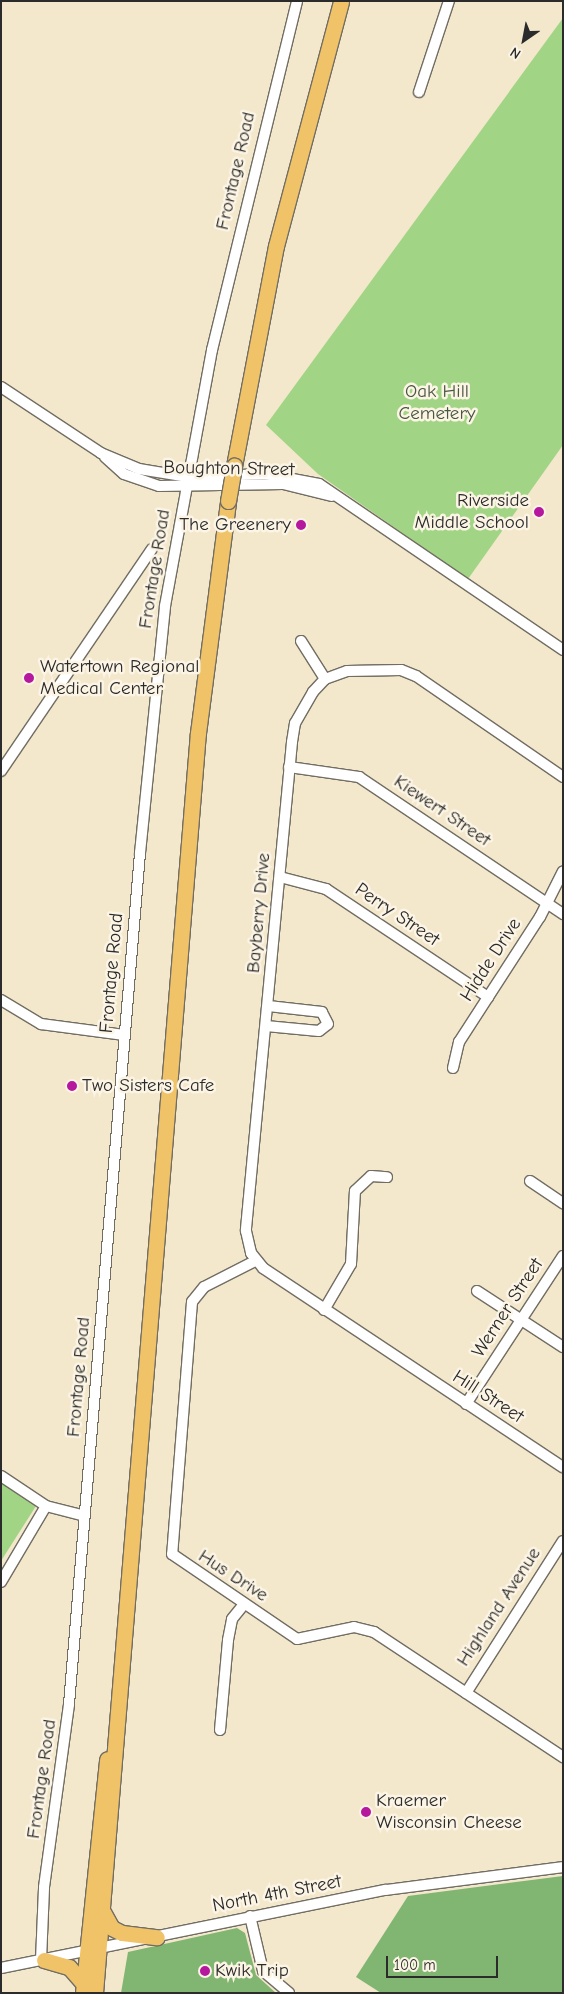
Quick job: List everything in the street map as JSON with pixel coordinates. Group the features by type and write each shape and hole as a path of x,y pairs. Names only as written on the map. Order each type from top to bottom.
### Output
{"highway":[{"path":"87,1990 92,1951 108,1754 114,1739 198,732 228,501 274,255 341,1"},
{"path":"92,1951 103,1912 118,1755 114,1739"},
{"path":"103,1912 112,1928 122,1933 157,1937"},
{"path":"42,1960 69,1967 87,1990"}],"street":[{"name":"Frontage Road","path":"42,1960 44,1887 59,1797 154,708 187,482 240,229 297,1"},
{"path":"419,92 449,1"},
{"name":"Boughton Street","path":"1,387 101,453 144,470 187,482 287,476 318,484 563,650"},
{"path":"1,771 152,549"},
{"path":"301,641 325,680 347,670 377,667 416,676 563,777"},
{"name":"Bayberry Drive","path":"255,1261 246,1226 289,767 295,722 325,680"},
{"name":"Kiewert Street","path":"289,767 359,777 563,914"},
{"name":"Hidde Drive","path":"453,1068 459,1042 548,904 563,871"},
{"name":"Perry Street","path":"280,877 326,889 488,997"},
{"path":"1,1000 41,1024 124,1035"},
{"path":"266,1026 319,1030 328,1024 322,1012 268,1006"},
{"path":"255,1261 324,1310 351,1264 355,1191 371,1176 387,1177"},
{"path":"530,1182 563,1203"},
{"name":"Werner Street","path":"466,1404 563,1256"},
{"name":"Hus Drive","path":"255,1261 204,1287 192,1302 171,1546 181,1563 297,1639 366,1628 563,1757"},
{"path":"476,1291 563,1347"},
{"name":"Hill Street","path":"324,1310 563,1467"},
{"path":"1,1476 46,1506 85,1516"},
{"path":"1,1582 46,1506"},
{"name":"Highland Avenue","path":"466,1692 563,1541"},
{"path":"220,1730 228,1640 232,1619 244,1604"},
{"name":"North 4th Street","path":"1,1968 92,1951 250,1916 386,1890 563,1867"},
{"path":"250,1916 263,1971 289,1993"}],"green space":[{"name":"Oak Hill Cemetery","path":"563,18 563,445 468,579 318,474 266,425"},
{"path":"1,1476 34,1498 36,1506 1,1561"},
{"path":"563,1876 563,1993 381,1993 356,1977 408,1896"},
{"path":"237,1928 245,1933 256,1975 276,1993 121,1993 128,1952"}],"place":[{"name":"Riverside Middle School","path":"539,512"},
{"name":"The Greenery","path":"301,525"},
{"name":"Watertown Regional Medical Center","path":"29,678"},
{"name":"Two Sisters Cafe","path":"72,1086"},
{"name":"Kraemer Wisconsin Cheese","path":"366,1812"},
{"name":"Kwik Trip","path":"205,1971"}]}
